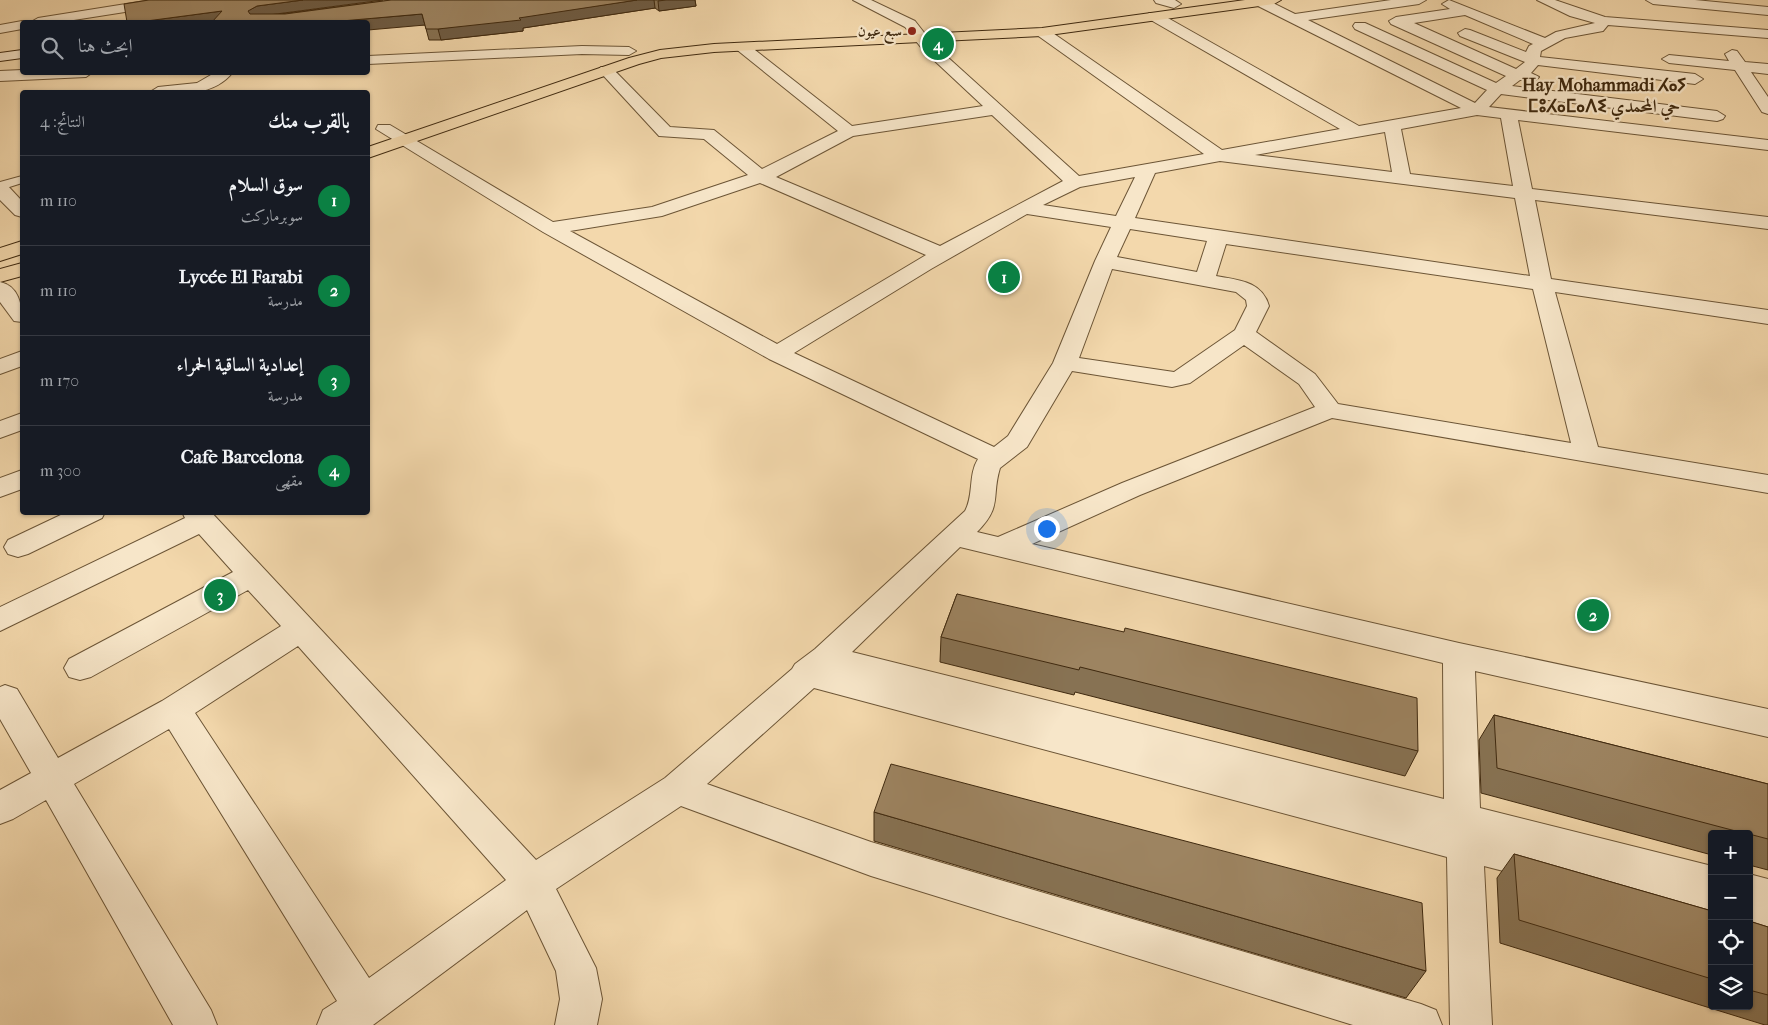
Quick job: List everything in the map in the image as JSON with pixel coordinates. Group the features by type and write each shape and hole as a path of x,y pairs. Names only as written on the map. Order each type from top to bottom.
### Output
{"main road":[{"path":"370,151 389,131 660,54 741,46 919,35 1040,23 1167,2 1204,0"},
{"path":"499,92 629,51 691,42 1042,32 1268,1"},
{"path":"0,255 20,248"},
{"path":"0,276 20,270"}],"street":[{"path":"51,20 176,0"},
{"path":"860,0 894,15 919,35 1076,182"},
{"path":"1293,18 1419,0"},
{"path":"1438,0 1467,11 1540,50"},
{"path":"1544,0 1575,13 1604,21 1768,34"},
{"path":"1653,0 1768,10"},
{"path":"1761,0 1768,10"},
{"path":"1268,1 1293,18 1477,110"},
{"path":"1319,31 1467,11"},
{"path":"1154,16 1355,131"},
{"path":"1426,16 1540,50 1701,89"},
{"path":"1398,21 1516,75 1545,78"},
{"path":"1477,110 1497,89 1528,68 1540,50 1598,28 1602,26 1604,21"},
{"path":"0,29 20,25"},
{"path":"1360,26 1497,89 1717,116"},
{"path":"1550,26 1572,38 1621,37"},
{"path":"1718,30 1739,66 1768,109"},
{"path":"1042,32 1219,156 1768,223"},
{"path":"741,46 849,132"},
{"path":"370,60 582,50 629,51"},
{"path":"0,57 20,54"},
{"path":"1657,58 1768,69"},
{"path":"1686,61 1717,116 1735,141"},
{"path":"606,70 665,132 708,134 761,177 941,254"},
{"path":"0,76 22,75"},
{"path":"177,90 206,87 216,82 223,75"},
{"path":"550,228 656,212 761,177 849,132 996,109"},
{"path":"777,354 941,254 1023,208 1076,182 1477,110 1768,145"},
{"path":"1508,113 1522,193 1542,284 1587,455"},
{"path":"1392,125 1402,178"},
{"path":"389,131 550,228 777,354 996,457"},
{"path":"174,710 190,731 351,1015 533,883 677,789 816,665 975,516 982,505 984,476 988,464 1018,441 1064,363 1122,222 1148,169"},
{"path":"0,188 20,209"},
{"path":"1023,208 1768,317"},
{"path":"588,249 656,212"},
{"path":"1205,279 1218,236"},
{"path":"1064,363 1172,380 1182,378 1244,334 1258,306 1256,298 1243,287 1106,261"},
{"path":"0,288 20,313"},
{"path":"1244,334 1307,379 1330,410"},
{"path":"0,367 20,359"},
{"path":"998,548 1131,489 1330,410 1587,455 1768,484"},
{"path":"0,430 20,422"},
{"path":"0,488 20,480"},
{"path":"18,547 86,515"},
{"path":"0,620 199,517 533,883 576,968 581,999 576,1025"},
{"path":"954,536 998,548 1459,655 1768,723"},
{"path":"80,668 251,575"},
{"path":"0,808 174,710 300,629"},
{"path":"1459,655 1463,833 1471,1025"},
{"path":"816,665 1463,833 1708,906"},
{"path":"5,698 196,1025"},
{"path":"677,789 871,859 1422,1025"},
{"path":"1463,833 1708,882"},
{"path":"1753,893 1768,897"},
{"path":"1753,917 1768,921"}],"lane":[{"path":"0,188 20,180"}],"building":[{"path":"149,0 303,0 257,6 248,11 250,14 285,14 391,0 637,0 519,18 521,20 438,29 426,29 422,14 353,20 214,20 222,11 154,20 127,20 124,4"},
{"path":"957,594 1124,632 1125,628 1417,698 1418,751 1080,667 1079,670 941,637"},
{"path":"1494,715 1768,784 1768,839 1753,835 1753,830 1732,830 1497,768"},
{"path":"891,764 1422,903 1426,971 874,812"},
{"path":"1514,854 1708,910 1708,978 1519,920"},
{"path":"1753,922 1768,927 1768,995 1753,991"}],"place":[{"name":"سبع عيون","path":"912,31"},
{"name":"Cafe Barcelona","path":"938,44"},
{"name":"سوق السلام","path":"1004,277"},
{"name":"إعدادية الساقية الحمراء","path":"220,595"},
{"name":"Lycée El Farabi","path":"1593,615"}],"district":[{"name":"Hay Mohammadi ⵃⴰⵢ ⵎⵓⵃⴰⵎⴰⴷⵉ حي المحمدي","path":"1604,95"}]}
